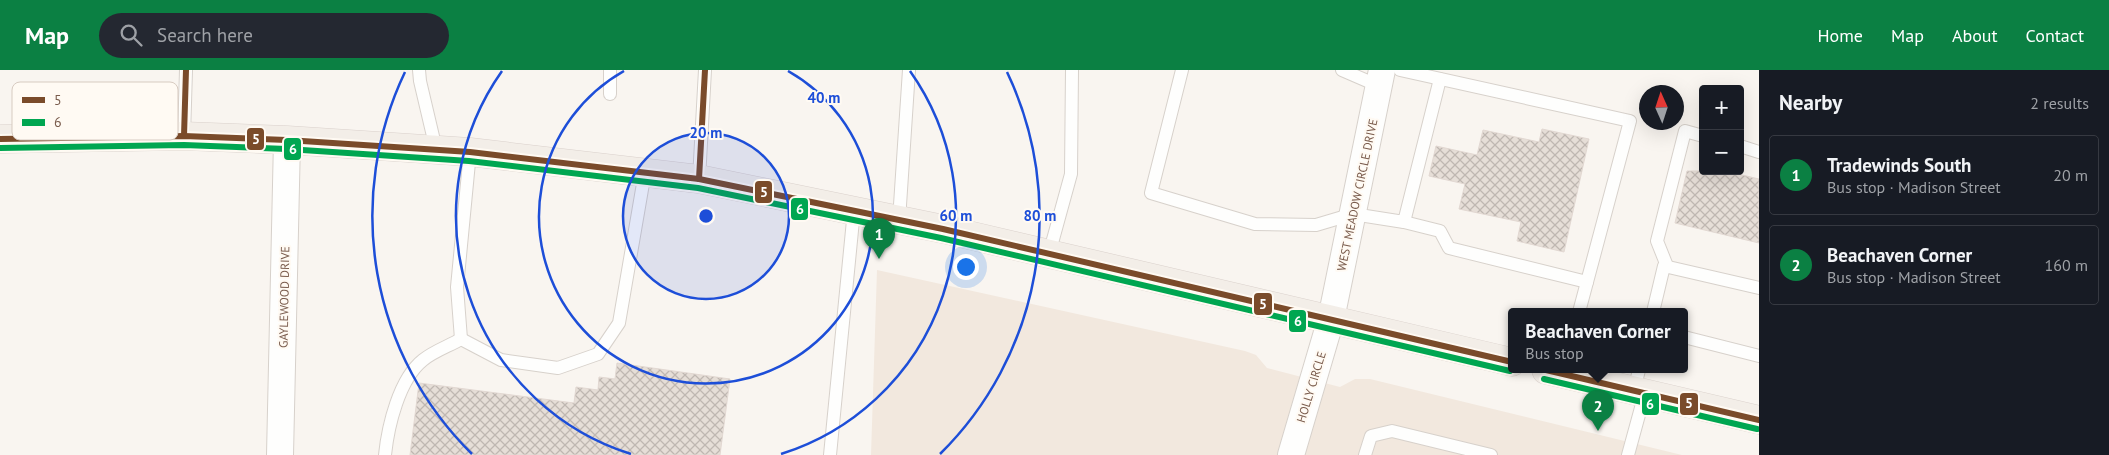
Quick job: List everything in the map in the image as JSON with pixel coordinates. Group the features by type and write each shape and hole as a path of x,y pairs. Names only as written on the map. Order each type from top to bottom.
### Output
{"main road":[{"path":"178,136 287,140 436,149 699,179 899,220 1508,361"},
{"path":"1570,373 1639,384 1759,420"}],"street":[{"name":"WEST MEADOW CIRCLE DRIVE","path":"1331,319 1381,78"},
{"name":"GAYLEWOOD DRIVE","path":"280,455 287,140"},
{"name":"HOLLY CIRCLE","path":"1291,455 1331,319"}],"lane":[{"path":"184,136 186,70"},
{"path":"419,70 436,149"},
{"path":"610,70 610,94"},
{"path":"699,179 705,70"},
{"path":"899,220 909,70"},
{"path":"1049,254 1071,174 1072,70"},
{"path":"1182,70 1151,193 1255,224 1316,225 1353,214 1404,222 1440,231 1449,248 1587,282"},
{"path":"1342,70 1381,78"},
{"path":"1400,70 1630,122 1579,308"},
{"path":"1404,222 1440,79"},
{"path":"1667,266 1657,240 1685,131 1699,135"},
{"path":"1744,147 1759,152"},
{"path":"461,339 457,287 470,152"},
{"path":"461,339 501,360 558,368 598,354 619,323 645,172"},
{"path":"830,455 854,210"},
{"path":"1654,308 1664,266 1667,266"},
{"path":"1667,266 1759,288"},
{"path":"1688,337 1759,356"},
{"path":"385,455 387,436 403,385 423,360 461,339"},
{"path":"1628,455 1639,384"},
{"path":"1365,455 1371,436 1392,431 1491,455"}],"shaded area":[{"path":"877,270 1245,351 1256,355 1267,368 1340,387 1355,379 1370,379 1682,455 871,455"}],"building":[{"path":"1542,129 1589,139 1564,252 1517,241 1521,222 1459,209 1465,184 1429,176 1436,146 1477,155 1483,130 1539,142"},
{"path":"1687,171 1699,171 1699,175 1742,175 1759,179 1759,243 1675,223"},
{"path":"617,363 730,379 720,455 410,455 419,383 574,403 576,387 598,390 599,377 615,379"}],"transit line":[{"name":"5","path":"184,136 186,70"},
{"name":"5","path":"699,179 705,70"},
{"name":"5","path":"178,136 287,140 470,152 699,179 943,229 1508,361"},
{"name":"5","path":"0,139 12,139"},
{"name":"6","path":"0,148 184,145 287,149 469,161 698,188 941,238 1508,371"},
{"name":"5","path":"1559,373 1759,420"},
{"name":"6","path":"1544,379 1757,429"}],"place":[{"name":"Tradewinds South","path":"879,259"},
{"name":"Beachaven Corner","path":"1598,431"}]}
